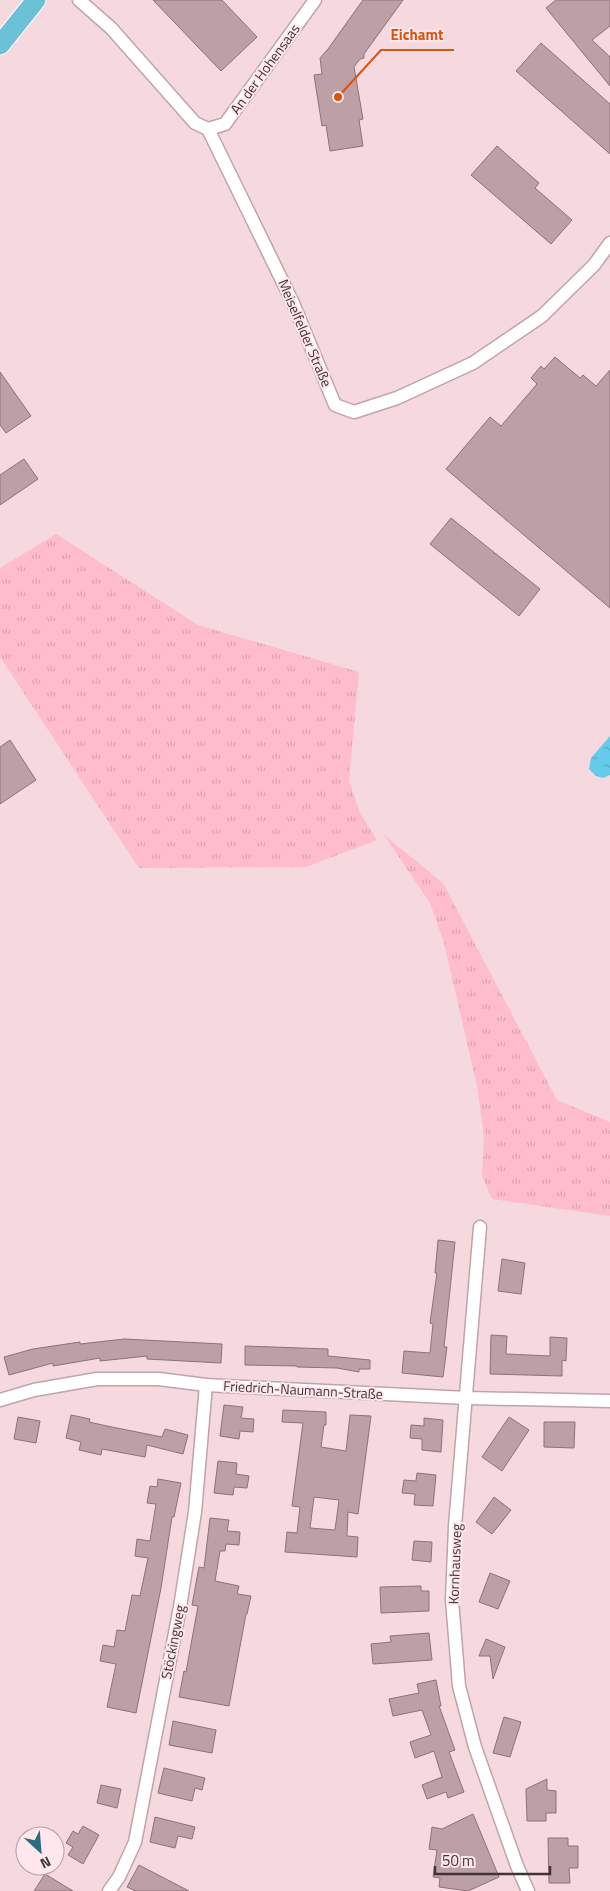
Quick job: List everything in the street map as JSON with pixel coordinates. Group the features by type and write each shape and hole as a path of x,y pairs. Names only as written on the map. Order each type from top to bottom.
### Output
{"main road":[{"path":"0,46 36,0"}],"street":[{"name":"Meiselfelder Straße","path":"79,0 111,28 195,123 208,129 293,303 335,404 354,412 397,398 473,363 542,316 594,265 610,243"},
{"name":"An der Hohensaas","path":"208,129 224,124 315,0"},
{"name":"Kornhausweg","path":"480,1227 455,1526 453,1591 459,1686 475,1747 516,1866 528,1891"},
{"name":"Friedrich-Naumann-Straße","path":"0,1400 34,1390 97,1379 159,1379 206,1386 467,1398 609,1401"},
{"name":"Stöckingweg","path":"109,1891 135,1842 180,1607 195,1512 206,1386"}],"green space":[{"path":"56,534 198,625 359,672 349,781 360,813 377,840 306,867 139,868 0,657 0,568"},
{"path":"384,835 443,883 557,1100 610,1122 610,1216 492,1199 482,1176 484,1136 477,1086 444,943 430,903"}],"water":[{"path":"610,736 610,775 603,778 596,776 589,769 591,758"}],"building":[{"path":"153,0 222,0 257,37 221,71"},
{"path":"363,0 403,0 364,54 364,58 360,59 354,67 363,119 359,120 363,146 330,151 326,125 322,126 314,75 322,74 320,58"},
{"path":"556,0 610,0 610,26 592,40 610,57 610,86 546,8"},
{"path":"541,43 610,104 610,154 516,71"},
{"path":"497,146 539,183 535,188 572,220 551,244 471,175"},
{"path":"555,357 580,378 583,375 596,386 610,370 610,608 446,469 490,417 501,426 537,384 531,378 541,366 544,369"},
{"path":"0,372 31,416 6,433 0,425"},
{"path":"24,459 38,479 0,505 0,475"},
{"path":"451,518 540,589 519,616 430,544"},
{"path":"10,740 36,780 0,804 0,747"},
{"path":"438,1240 455,1242 444,1347 447,1347 443,1377 402,1373 404,1351 430,1353 433,1324 430,1323 437,1273 435,1273"},
{"path":"502,1259 525,1263 521,1294 498,1291"},
{"path":"491,1335 507,1336 506,1354 550,1356 550,1337 567,1338 566,1361 562,1360 562,1376 490,1374"},
{"path":"124,1339 222,1344 221,1363 147,1359 147,1356 100,1361 100,1358 53,1366 53,1363 9,1375 4,1357 33,1349 80,1342 80,1344"},
{"path":"245,1346 328,1349 328,1356 370,1360 370,1369 359,1369 359,1372 337,1368 245,1365"},
{"path":"224,1405 243,1407 241,1418 254,1419 253,1432 240,1431 239,1439 220,1436"},
{"path":"283,1410 326,1412 326,1425 324,1425 321,1447 346,1451 350,1415 371,1416 358,1514 348,1512 347,1536 358,1537 357,1557 285,1552 287,1532 297,1533 300,1507 292,1506 303,1423 282,1422","holes":["314,1497 339,1500 335,1530 310,1528"]},
{"path":"71,1415 90,1419 89,1422 162,1437 165,1429 188,1435 183,1454 147,1445 145,1457 102,1449 101,1455 79,1450 81,1442 66,1438"},
{"path":"18,1417 40,1421 36,1443 14,1439"},
{"path":"509,1417 529,1430 502,1471 482,1457"},
{"path":"424,1418 443,1420 441,1452 422,1450 422,1439 410,1438 411,1425 424,1426"},
{"path":"544,1422 575,1422 574,1448 544,1447"},
{"path":"218,1461 237,1463 236,1474 249,1476 247,1488 234,1487 233,1495 214,1493"},
{"path":"417,1473 436,1475 433,1506 414,1505 415,1494 402,1493 404,1480 416,1481"},
{"path":"158,1479 181,1483 174,1517 172,1517 161,1588 136,1713 107,1707 116,1664 100,1661 103,1645 114,1647 117,1630 125,1631 132,1595 140,1596 148,1558 135,1556 137,1539 150,1541 156,1504 147,1503 150,1486 157,1487"},
{"path":"494,1497 511,1510 492,1534 476,1522"},
{"path":"210,1518 229,1520 227,1531 240,1532 239,1545 226,1544 225,1551 220,1551 215,1581 239,1586 237,1594 251,1596 229,1706 179,1697 184,1671 186,1672 198,1606 192,1605 199,1567 204,1568"},
{"path":"414,1541 432,1542 431,1562 412,1560"},
{"path":"490,1573 510,1581 498,1609 479,1602"},
{"path":"421,1586 421,1591 429,1591 429,1611 381,1613 380,1587"},
{"path":"429,1633 432,1660 373,1664 371,1644 391,1642 390,1636"},
{"path":"486,1639 505,1647 493,1679 490,1656 479,1656"},
{"path":"436,1680 441,1706 439,1706 455,1750 449,1752 464,1792 448,1798 446,1792 427,1799 422,1785 442,1777 434,1751 415,1758 410,1742 431,1735 422,1710 393,1716 389,1699 419,1693 417,1684"},
{"path":"504,1717 521,1722 510,1757 493,1753"},
{"path":"173,1721 216,1730 212,1753 169,1745"},
{"path":"164,1768 205,1778 202,1790 195,1788 192,1801 158,1793"},
{"path":"547,1779 547,1790 556,1791 556,1813 546,1813 546,1821 527,1821 526,1789"},
{"path":"101,1785 121,1789 117,1808 97,1803"},
{"path":"473,1814 499,1877 468,1891 439,1887 440,1878 433,1877 437,1850 429,1849 432,1827 442,1829"},
{"path":"155,1817 195,1827 192,1839 178,1836 175,1848 150,1842"},
{"path":"83,1826 99,1835 83,1864 68,1855 73,1847 66,1843 73,1831 78,1834"},
{"path":"548,1838 568,1838 568,1846 578,1846 578,1868 569,1868 570,1883 549,1883"},
{"path":"139,1865 189,1891 136,1891 127,1887"},
{"path":"44,1876 48,1876 73,1891 34,1891"}],"place":[{"name":"Eichamt","path":"338,97"}]}
